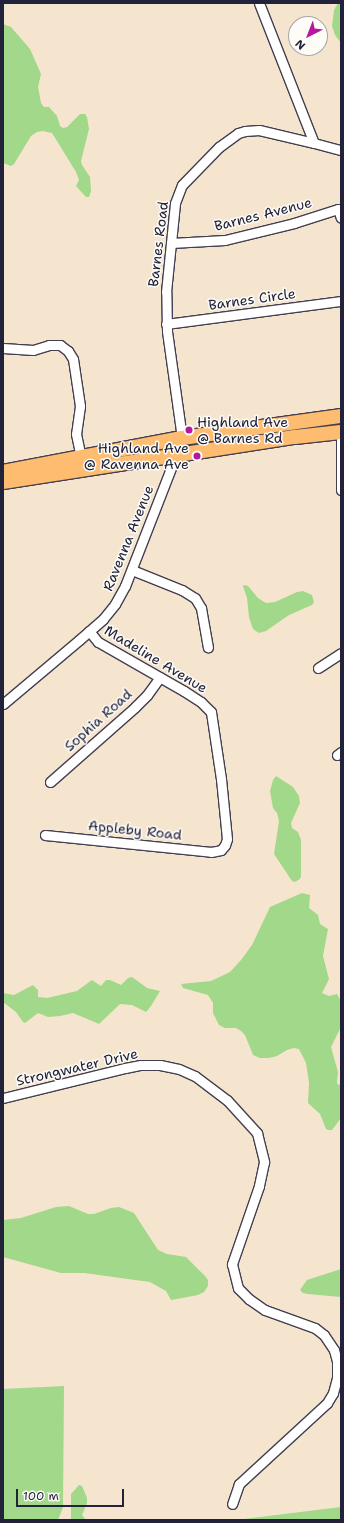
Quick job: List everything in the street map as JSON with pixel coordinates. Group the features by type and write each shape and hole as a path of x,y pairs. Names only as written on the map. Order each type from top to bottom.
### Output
{"main road":[{"path":"3,472 182,438 341,416"},
{"path":"3,482 341,431"}],"street":[{"path":"259,3 314,143"},
{"name":"Barnes Road","path":"182,438 166,324 166,292 175,203 182,185 193,172 230,136 245,130 259,130 341,150"},
{"name":"Barnes Avenue","path":"171,243 225,240 339,214"},
{"name":"Barnes Circle","path":"166,324 341,301"},
{"path":"3,348 33,350 60,345 68,350 73,359 80,406 76,434 81,457"},
{"path":"341,431 341,490"},
{"name":"Ravenna Avenue","path":"3,704 89,631 115,604 132,570 182,438"},
{"path":"132,570 182,590 195,598 201,608 208,647"},
{"name":"Madeline Avenue","path":"89,631 98,642 160,677 207,707 213,718 227,830 225,846 221,850"},
{"path":"318,668 341,653"},
{"name":"Sophia Road","path":"50,782 139,703 154,687 160,677"},
{"name":"Appleby Road","path":"45,836 211,852 221,850"},
{"name":"Strongwater Drive","path":"3,1098 125,1068 141,1065 160,1065 179,1069 195,1076 227,1100 257,1134 264,1162 259,1186 232,1264 238,1288 265,1310 314,1328 324,1335 334,1350 337,1361 337,1378 333,1392 327,1404 239,1484 232,1504"}],"green space":[{"path":"338,3 341,3 341,43 335,35 332,26 334,10"},
{"path":"3,24 11,27 30,49 41,74 38,87 41,103 44,107 49,107 57,116 60,126 63,128 67,127 80,114 85,114 87,117 89,129 81,161 90,177 91,191 89,197 86,197 76,186 79,180 76,172 52,133 43,131 37,132 31,136 14,164 11,166 3,163"},
{"path":"244,585 248,586 258,598 266,603 275,602 297,592 303,591 312,595 314,602 312,605 289,615 266,631 259,633 253,629 249,617"},
{"path":"276,776 293,787 299,796 300,803 291,823 292,828 298,832 301,840 301,876 300,879 295,882 292,881 274,854 279,821 277,813 273,808 270,791 273,780"},
{"path":"302,893 310,895 309,908 318,915 320,924 328,929 323,956 329,979 322,993 329,996 337,994 341,1001 341,1027 331,1047 338,1072 337,1082 338,1085 341,1084 341,1118 332,1130 326,1129 320,1114 308,1103 309,1083 306,1063 299,1049 294,1048 287,1050 277,1056 269,1058 260,1058 253,1055 245,1035 241,1031 236,1028 225,1028 219,1025 213,1013 213,1003 208,995 183,988 181,984 211,981 230,972 252,945 270,907"},
{"path":"132,977 147,988 160,991 151,1006 146,1012 132,1005 120,1004 99,1024 73,1013 48,1017 38,1013 25,1023 16,1012 3,1002 3,993 14,995 33,985 38,990 38,997 47,998 77,991 92,980 101,986 106,980 110,980 121,985 128,978"},
{"path":"69,1206 88,1214 94,1214 119,1207 134,1213 158,1250 167,1254 186,1257 205,1276 208,1280 208,1286 204,1292 198,1295 171,1300 166,1291 150,1282 84,1273 61,1273 3,1257 3,1220 21,1218 56,1207"},
{"path":"341,1269 341,1297 308,1294 303,1293 300,1290 307,1280"},
{"path":"64,1386 63,1507 58,1520 3,1520 3,1389"},
{"path":"79,1485 82,1486 87,1498 87,1503 82,1515 86,1520 71,1520 71,1494"},
{"path":"341,1507 341,1520 236,1520"}],"place":[{"name":"Highland Ave @ Barnes Rd","path":"189,430"},
{"name":"Highland Ave @ Ravenna Ave","path":"197,456"}]}
